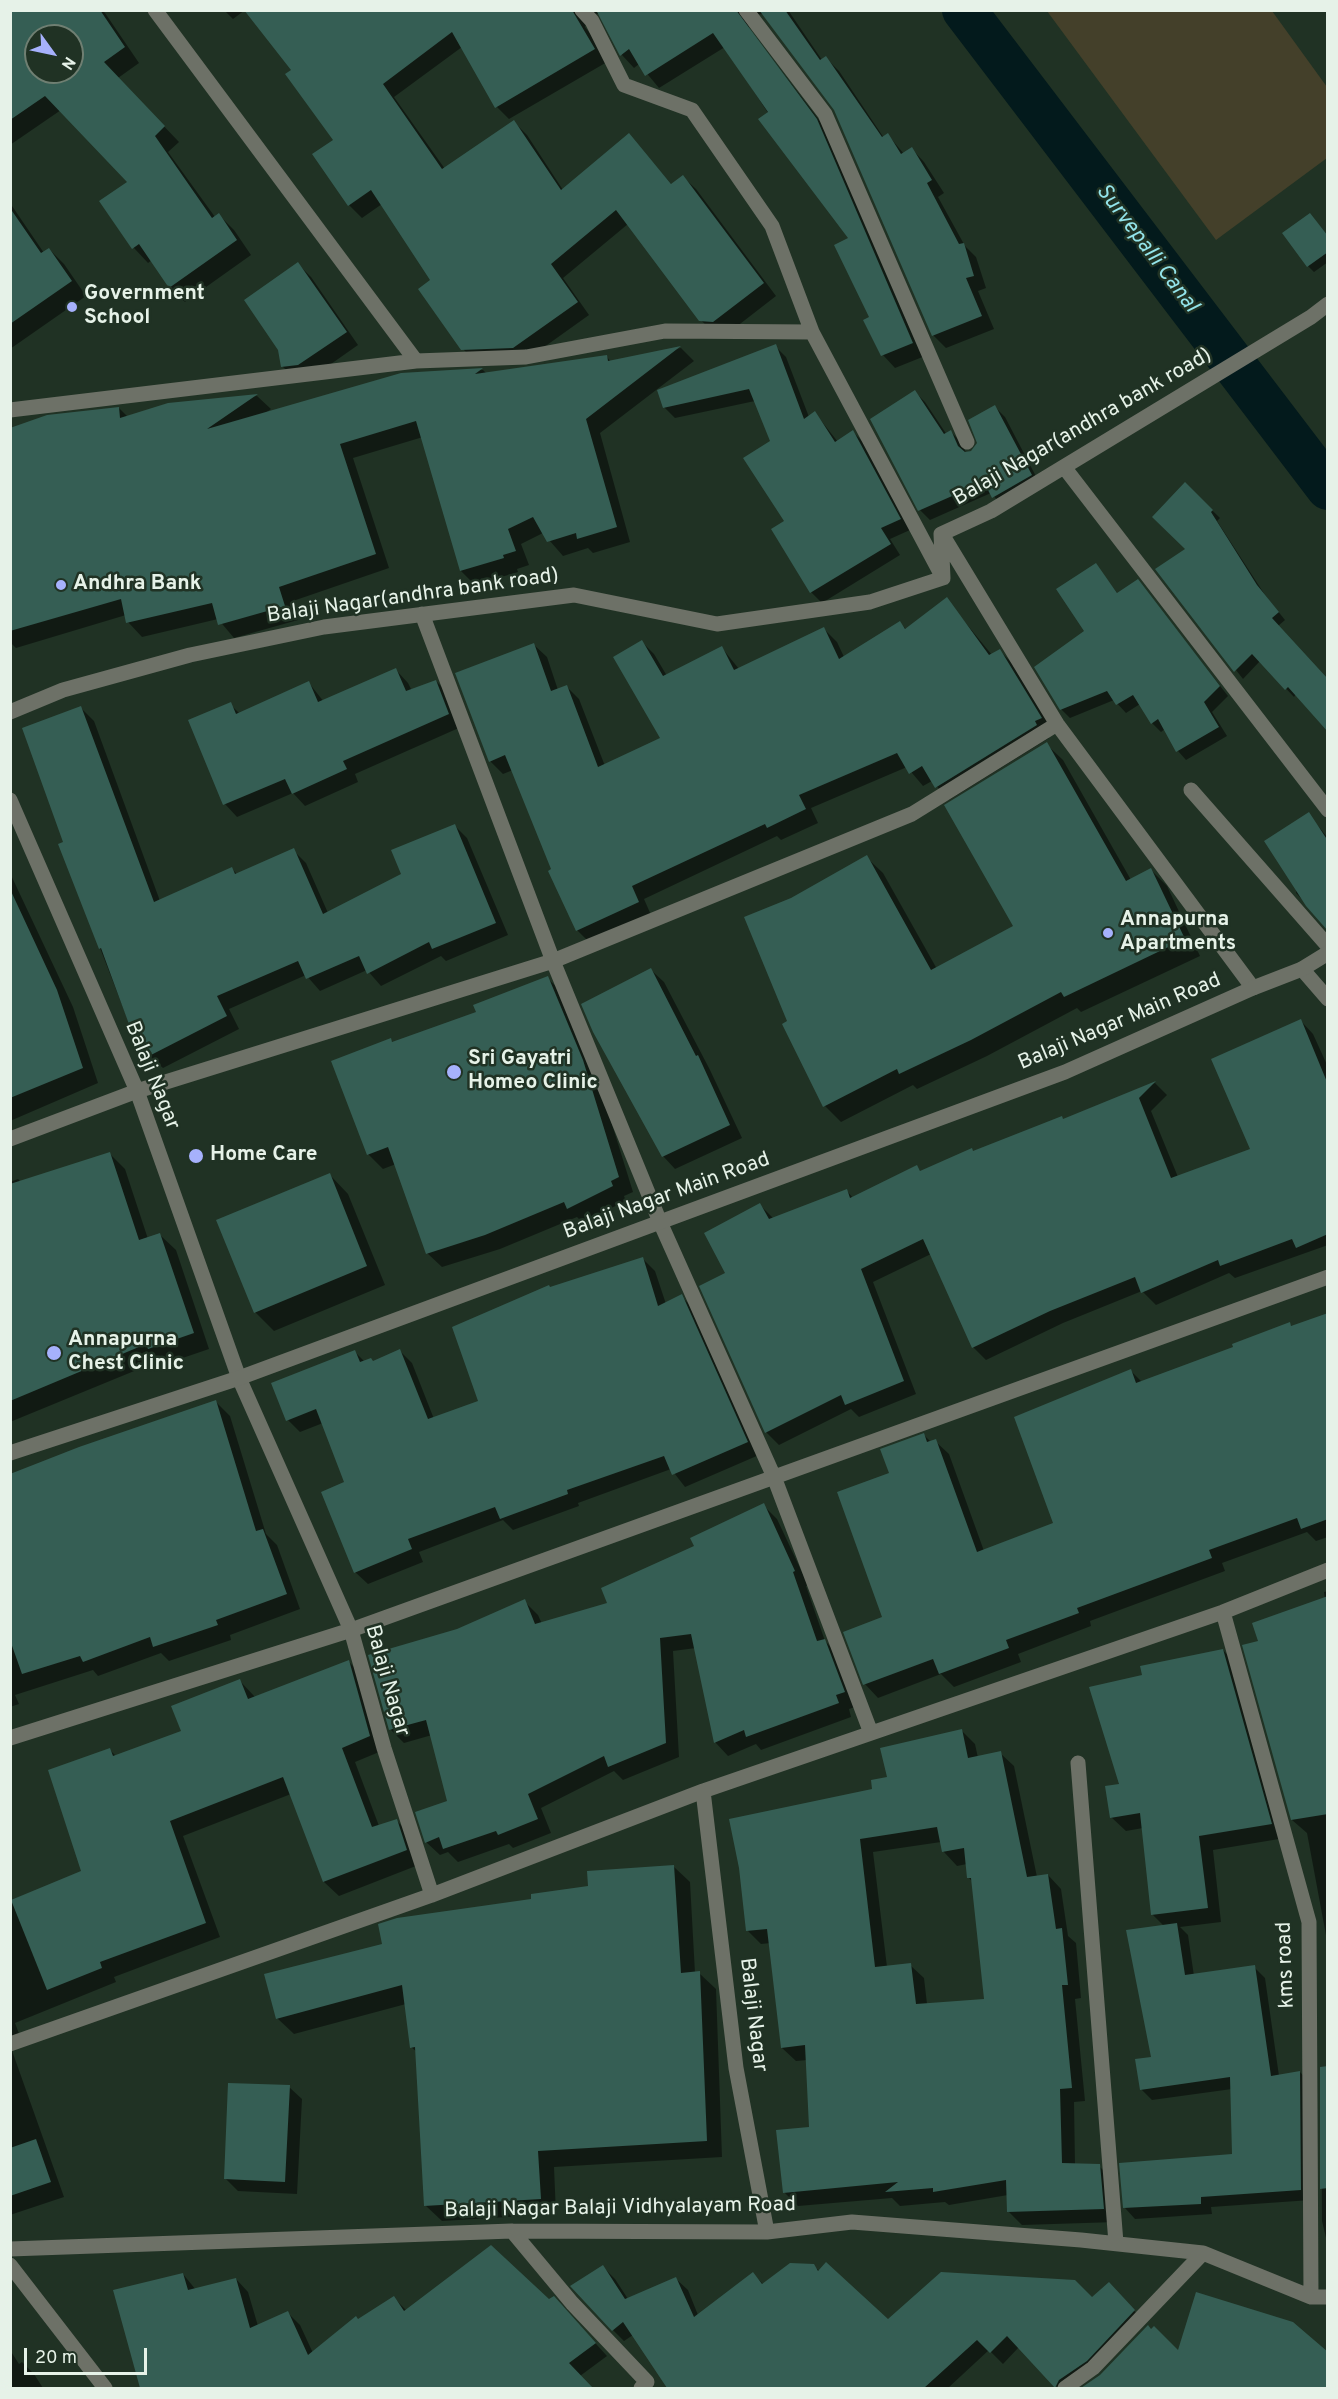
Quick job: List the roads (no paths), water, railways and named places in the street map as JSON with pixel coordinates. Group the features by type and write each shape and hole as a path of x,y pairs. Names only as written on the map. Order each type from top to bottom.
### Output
{"street":[{"path":"154,10 416,361"},
{"path":"582,10 592,21 624,86 692,110 772,226 812,332 943,578"},
{"path":"746,10 825,114 967,442"},
{"name":"Balaji Nagar(andhra bank road)","path":"10,712 63,690 190,655 324,627 422,614 574,595 717,624 870,602 943,578 942,534 991,511 1311,317 1328,304"},
{"path":"10,410 416,361 526,357 665,331 812,332"},
{"path":"1064,467 1328,810"},
{"path":"942,534 1057,724 1253,988"},
{"path":"422,614 553,961 660,1222 774,1477 871,1733"},
{"path":"10,1138 137,1091 553,961 912,814 1057,724"},
{"path":"1191,790 1328,946"},
{"name":"Balaji Nagar","path":"10,800 137,1091 238,1378 351,1630 384,1748 432,1895"},
{"name":"Balaji Nagar Main Road","path":"10,1453 238,1378 1065,1072 1253,988 1302,969 1328,953"},
{"path":"1302,969 1328,999"},
{"path":"10,1738 351,1630 1328,1277"},
{"path":"10,2044 432,1895 703,1791 1222,1612 1328,1570"},
{"name":"kms road","path":"1222,1612 1309,1922 1311,2297"},
{"path":"1078,1763 1116,2243"},
{"name":"Balaji Nagar","path":"703,1791 736,2068 767,2232"},
{"name":"Balaji Nagar Balaji Vidhyalayam Road","path":"10,2249 512,2231 767,2232 852,2222 1116,2243 1203,2253 1311,2297 1328,2297"},
{"path":"512,2231 572,2303 647,2386"},
{"path":"1065,2388 1093,2368 1203,2253"},
{"path":"10,2265 105,2388"}],"waterway":[{"name":"Survepalli Canal","path":"964,10 1328,488"}],"place":[{"name":"Government School","path":"72,307"},
{"name":"Andhra Bank","path":"61,585"},
{"name":"Annapurna Apartments","path":"1108,933"},
{"name":"Sri Gayatri Homeo Clinic","path":"454,1072"},
{"name":"Home Care","path":"196,1156"},
{"name":"Annapurna Chest Clinic","path":"54,1353"}]}
